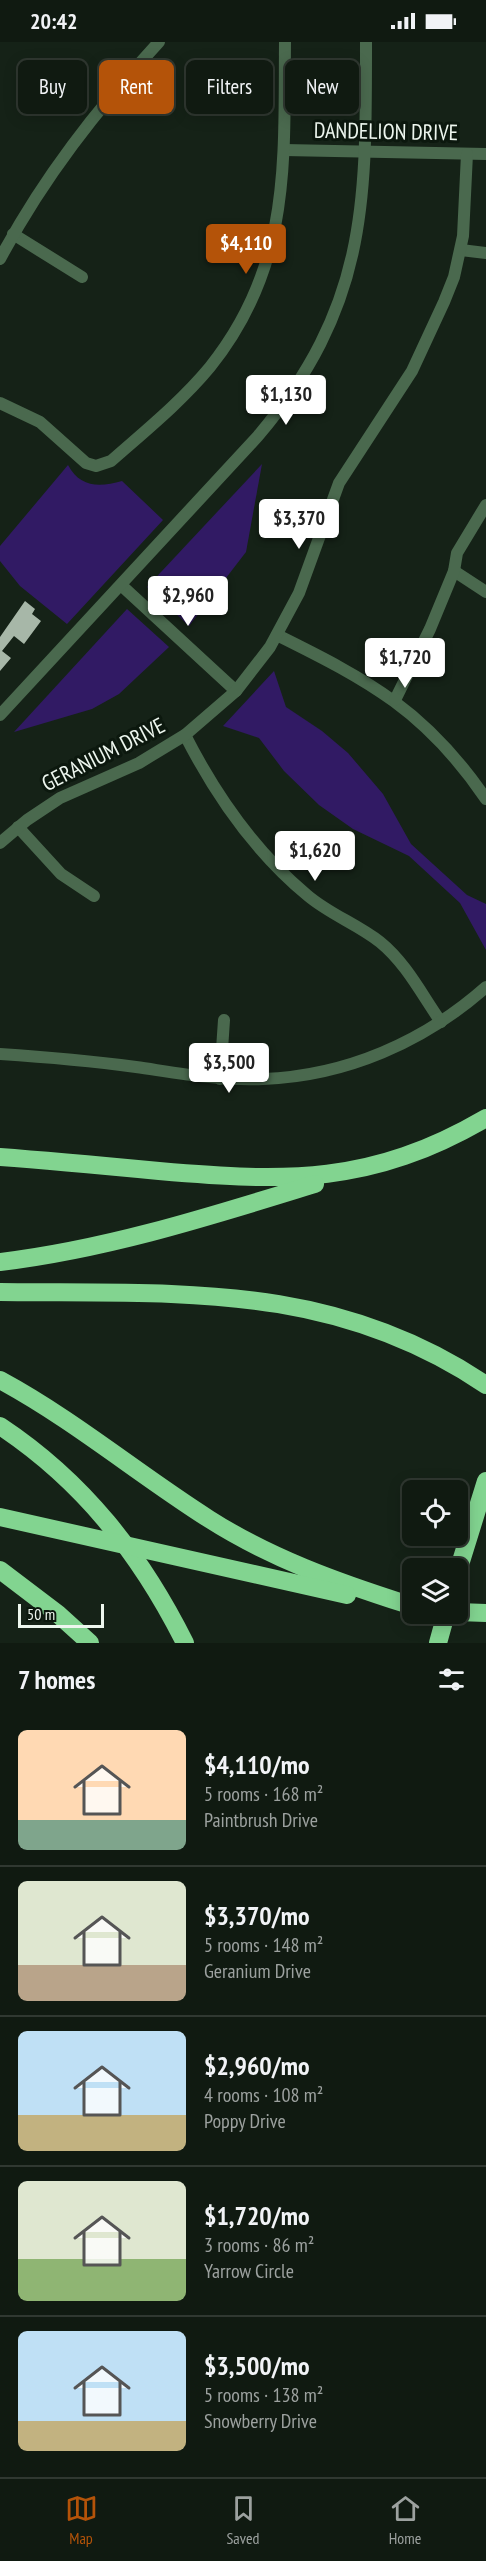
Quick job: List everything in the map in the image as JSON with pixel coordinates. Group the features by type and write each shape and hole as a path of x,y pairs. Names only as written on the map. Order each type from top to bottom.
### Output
{"highway":[{"path":"0,1262 92,1247 157,1232 377,1165 438,1144 486,1119"},
{"path":"0,1157 261,1178 316,1176 377,1165"},
{"path":"0,1292 223,1296 302,1306 352,1319 400,1337 447,1360 486,1385"},
{"path":"0,1380 54,1411 188,1505 242,1539 310,1571 402,1602"},
{"path":"0,1426 50,1464 106,1519 151,1580 184,1643"},
{"path":"462,1558 486,1481"},
{"path":"0,1517 330,1592 402,1603"},
{"path":"0,1570 58,1614 90,1643"},
{"path":"468,1612 486,1613"},
{"path":"438,1643 443,1624"}],"street":[{"path":"0,259 13,234 66,151 106,100 159,42"},
{"path":"0,403 40,422 86,463 96,466 111,461 180,400 209,368 236,330 261,277 275,232 283,187 285,42"},
{"path":"0,715 258,436 285,402 311,361 332,320 352,262 361,214 366,153 366,42"},
{"name":"DANDELION DRIVE","path":"284,150 486,154"},
{"name":"GERANIUM DRIVE","path":"0,843 18,827 60,798 139,764 185,735 236,691 277,635 309,570 339,483 361,446 387,411 419,357 444,302 461,250 466,218 467,154"},
{"path":"13,234 82,277"},
{"path":"461,250 486,254"},
{"path":"394,700 421,651 454,571 457,553 486,505"},
{"path":"454,571 486,592"},
{"path":"121,585 236,691"},
{"path":"277,635 352,672 394,700 450,751 486,799"},
{"path":"185,735 225,804 267,857 321,906 388,950 441,1022"},
{"path":"18,827 61,874 94,896"},
{"path":"0,1054 97,1062 220,1078 285,1078 333,1068 399,1046 441,1022 486,987"},
{"path":"220,1078 224,1020"}],"shaded area":[{"path":"262,464 246,552 189,626 147,587"},
{"path":"68,465 78,478 91,484 122,481 163,520 67,624 20,586 0,561 0,546"},
{"path":"127,609 169,647 119,694 92,709 14,732"},
{"path":"274,671 286,707 322,731 348,753 383,794 411,844 467,895 486,904 486,950 460,903 409,856 353,829 319,805 284,771 259,738 223,726"}],"building":[{"path":"25,601 35,609 32,614 41,621 24,644 14,636 2,651 11,658 0,671 0,637"}]}
